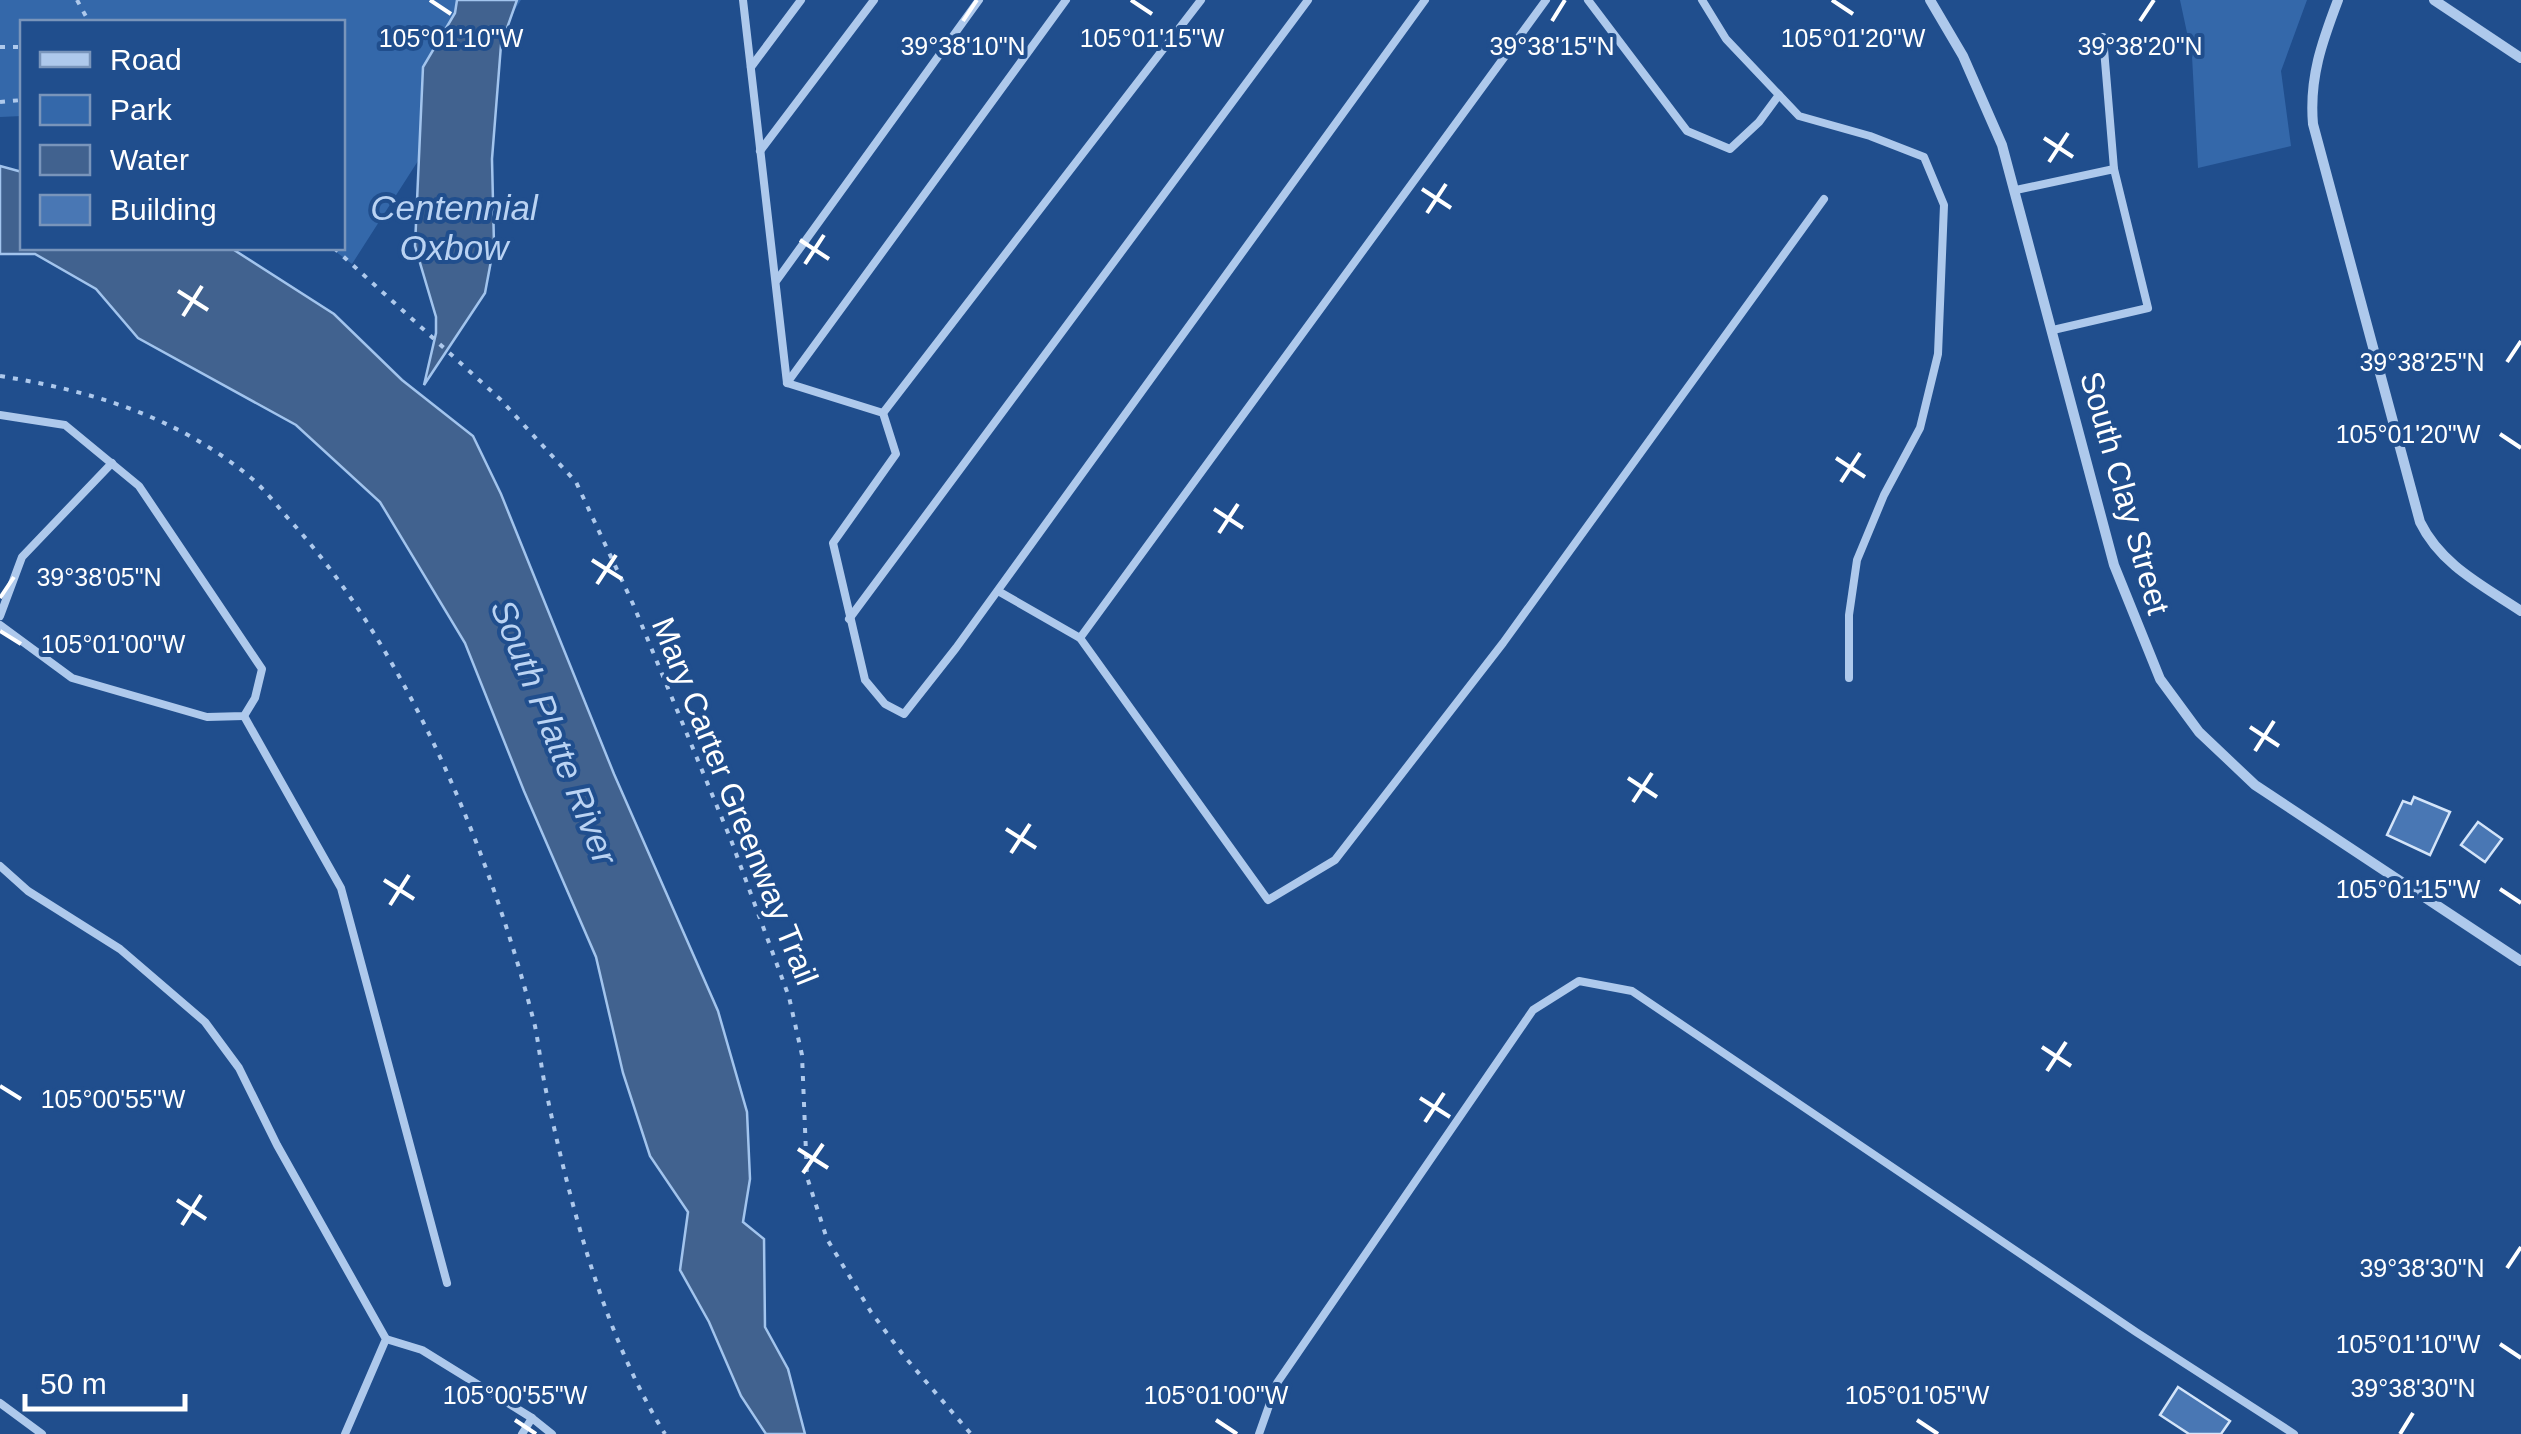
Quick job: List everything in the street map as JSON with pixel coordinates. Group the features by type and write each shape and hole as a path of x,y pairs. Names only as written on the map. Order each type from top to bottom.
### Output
{"street":[{"name":"South Clay Street","path":"1930,0 1992,116 2016,190 2114,566 2160,679 2218,752 2255,785 2521,961"},
{"path":"2338,0 2314,67 2313,124 2420,522 2444,560 2521,611"},
{"path":"2434,0 2521,58"}],"lane":[{"path":"743,0 786,383"},
{"path":"751,67 801,0"},
{"path":"760,151 874,0"},
{"path":"775,282 979,0"},
{"path":"786,383 1066,0"},
{"path":"883,412 1201,0"},
{"path":"849,619 1308,0"},
{"path":"883,412 896,454 833,544 865,680 885,704 904,714 998,591 1425,0"},
{"path":"1080,638 1546,0"},
{"path":"1588,0 1687,131 1730,149 1760,122 1778,95"},
{"path":"1702,0 1726,39 1799,116 1870,136 1924,157 1944,205 1938,354 1920,428 1884,494 1857,560 1849,615 1849,678"},
{"path":"2053,330 2148,308 2114,169 2103,37"},
{"path":"2016,190 2114,169"},
{"path":"998,591 1080,638 1268,900 1335,860 1504,643 1824,199"},
{"path":"786,383 883,412"},
{"path":"0,415 65,425 139,486 262,669 255,698 244,716"},
{"path":"0,616 22,557 112,463"},
{"path":"0,625 72,678 207,717 244,716"},
{"path":"244,716 342,888 448,1283"},
{"path":"0,866 28,891 120,950 205,1022 239,1068 277,1146 386,1340 422,1350 552,1434"},
{"path":"1259,1434 1277,1383 1533,1010 1580,981 1632,991 2136,1332 2294,1434"},
{"path":"345,1434 386,1340"},
{"path":"0,1403 42,1434"},
{"path":"522,1434 532,1418"}],"path":[{"name":"Mary Carter Greenway Trail","path":"336,250 421,324 560,460 576,482 598,525 730,840 789,996 802,1055 807,1177 827,1239 871,1312 971,1434"},
{"path":"0,376 71,388 128,407 181,431 226,460 252,479 320,555 362,618 428,734 496,896 536,1030 572,1203 628,1365 665,1434"}],"green space":[{"path":"0,0 521,0 352,264 334,250 345,250 345,20 20,20 20,116 0,117"},
{"path":"2180,0 2307,0 2281,71 2291,146 2198,168 2192,56"}],"water":[{"name":"Centennial Oxbow","path":"457,0 517,0 501,45 492,159 494,245 485,293 424,385 436,317 415,246 423,67 455,13"},
{"name":"South Platte River","path":"0,166 20,171 20,250 234,250 334,314 402,380 473,436 501,494 614,774 718,1011 747,1112 750,1179 743,1222 764,1239 765,1327 788,1369 805,1434 766,1434 741,1396 709,1322 680,1270 688,1212 650,1156 623,1073 596,957 465,643 380,502 296,425 138,338 96,289 35,254 0,254"}],"building":[{"path":"2414,797 2450,812 2430,855 2387,835 2403,801 2411,804"},
{"path":"2478,822 2502,839 2485,862 2461,845"},
{"path":"2178,1387 2230,1421 2221,1434 2189,1434 2160,1415"}]}
